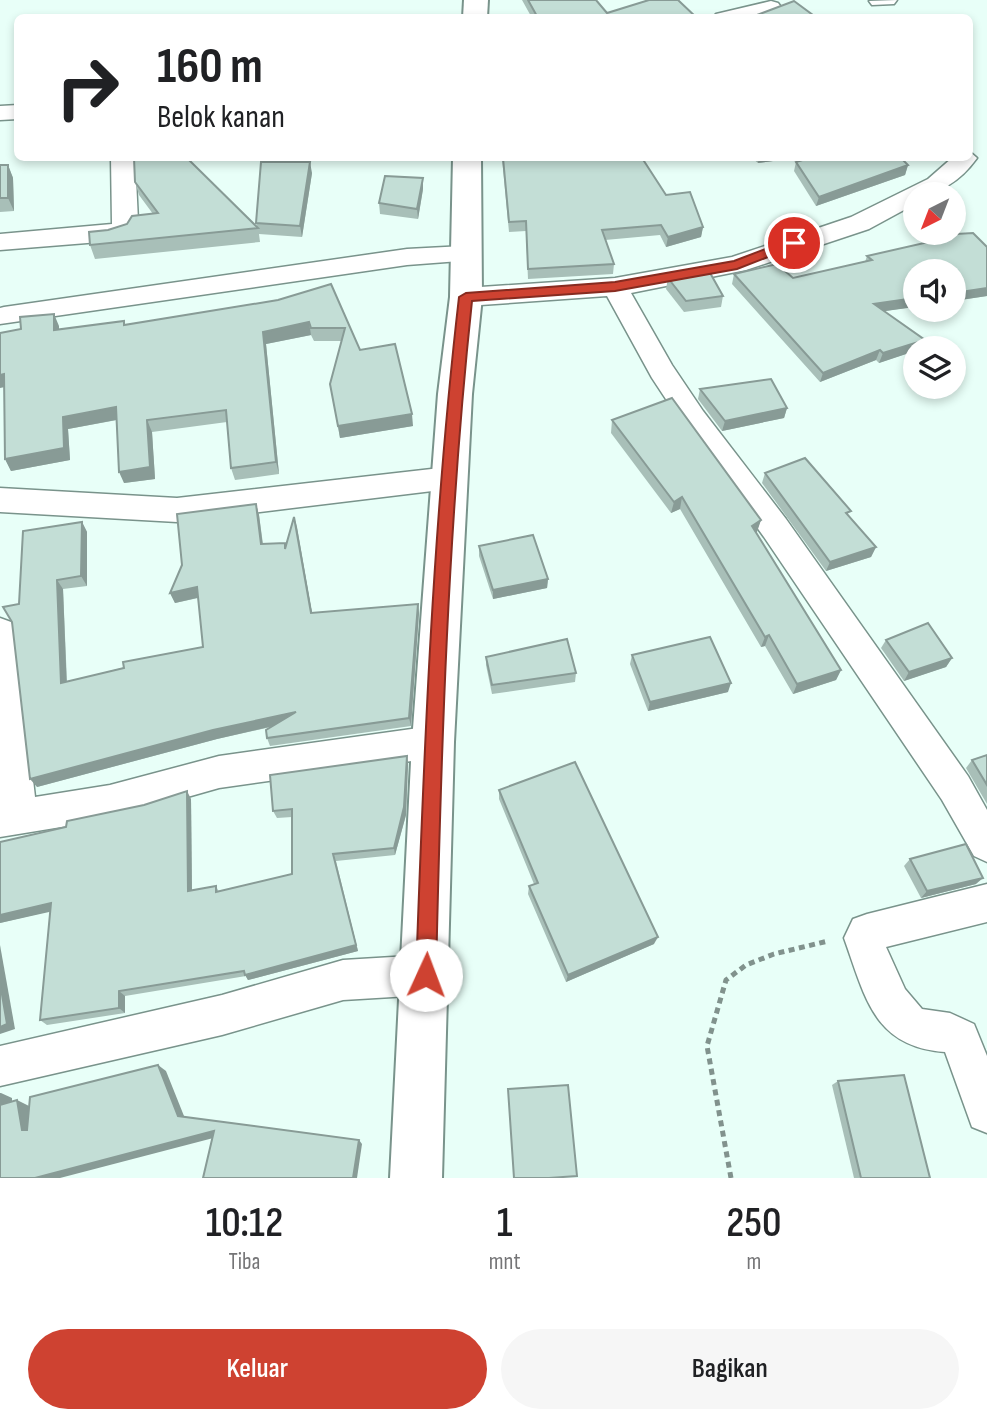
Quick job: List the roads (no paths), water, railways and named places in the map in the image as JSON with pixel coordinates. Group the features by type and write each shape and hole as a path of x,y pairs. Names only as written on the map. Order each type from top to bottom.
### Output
{"highway":[{"path":"416,1178 433,742 455,394 466,297 464,254 467,161"}],"street":[{"path":"740,14 771,7"},
{"path":"0,242 111,233 122,229 126,221 123,161"},
{"path":"938,182 962,161"},
{"path":"466,297 615,287 737,264 860,223 903,202"},
{"path":"4,316 407,257 464,254"},
{"path":"615,287 662,371 693,418 775,528 947,776 987,844"},
{"path":"0,500 177,510 449,478"},
{"path":"0,632 9,818 110,802 219,772 433,742"},
{"path":"987,903 863,936 893,1008 903,1022 922,1030 946,1031 960,1038 987,1112"},
{"path":"0,1066 222,1015 343,980 426,975"}]}
